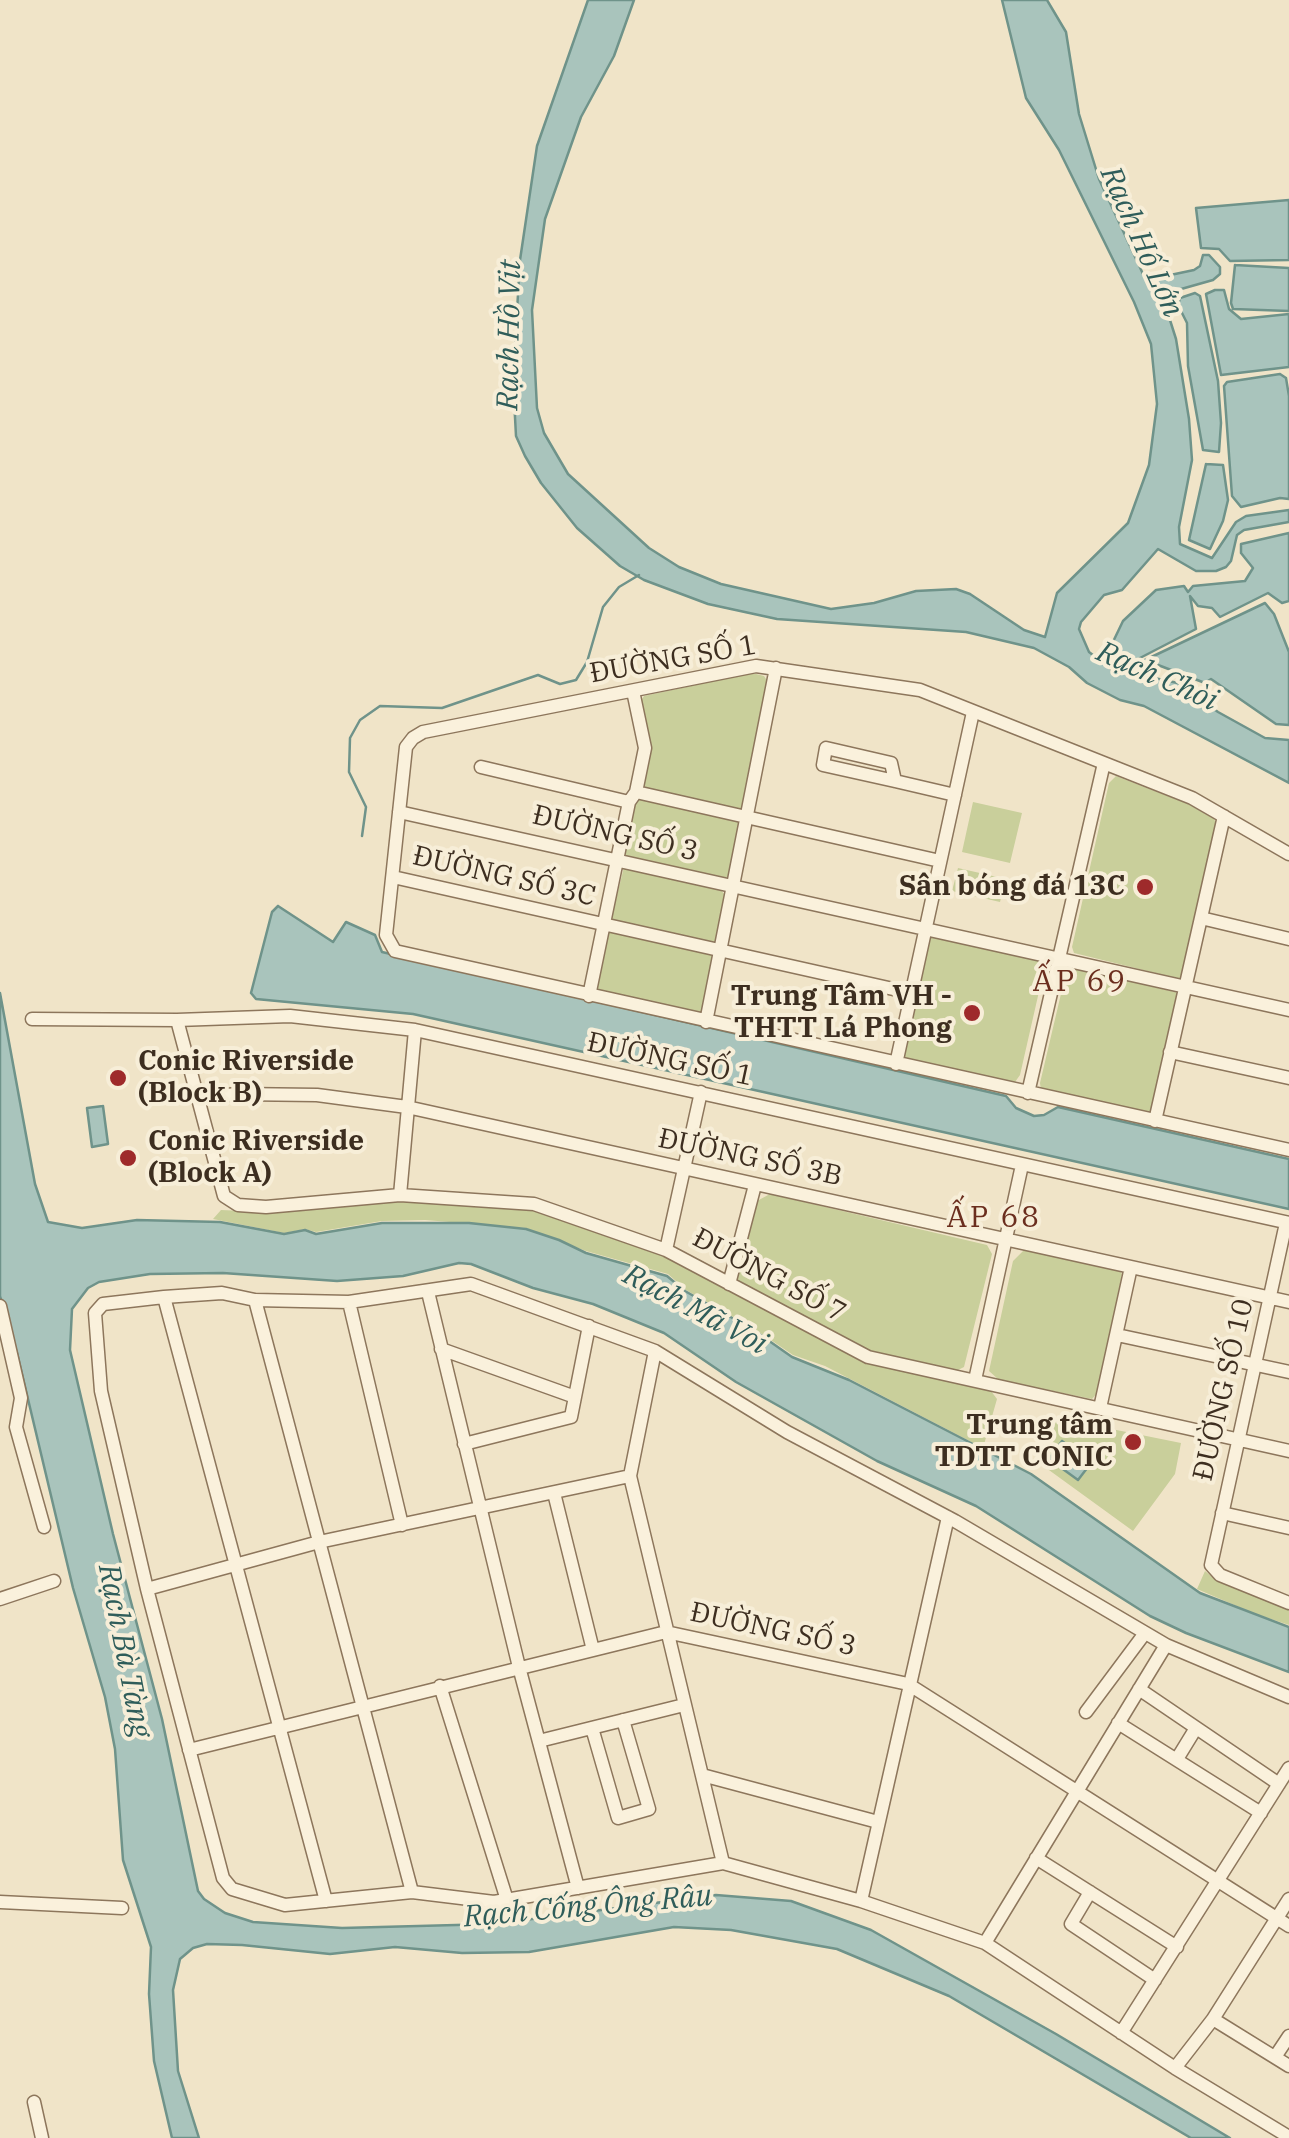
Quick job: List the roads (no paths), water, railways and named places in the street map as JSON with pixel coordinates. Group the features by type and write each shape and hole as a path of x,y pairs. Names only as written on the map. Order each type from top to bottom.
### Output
{"street":[{"name":"ĐƯỜNG SỐ 1","path":"589,996 395,951 386,935 406,747 422,732 756,666 776,668 920,690 1192,798 1289,854"},
{"path":"706,1022 776,668"},
{"path":"633,691 645,748 589,996 1289,1150"},
{"path":"896,1064 973,712"},
{"path":"895,781 891,764 826,748 823,765 895,781 954,794"},
{"path":"1028,1093 1104,763"},
{"name":"ĐƯỜNG SỐ 3","path":"481,767 746,816 940,862"},
{"name":"ĐƯỜNG SỐ 3","path":"400,812 1289,1010"},
{"path":"1155,1121 1224,816"},
{"name":"ĐƯỜNG SỐ 3C","path":"393,877 604,925"},
{"path":"1201,918 1289,939"},
{"path":"604,925 911,993"},
{"name":"ĐƯỜNG SỐ 1","path":"32,1019 290,1016 415,1030 1288,1223"},
{"path":"177,1020 197,1098"},
{"path":"400,1195 415,1030"},
{"path":"1170,1052 1289,1078"},
{"path":"666,1250 700,1092"},
{"name":"ĐƯỜNG SỐ 3B","path":"197,1098 317,1095 407,1107 1289,1302"},
{"name":"ĐƯỜNG SỐ 7","path":"197,1098 224,1196 249,1208 400,1195 534,1204 666,1250 868,1357 1289,1451"},
{"path":"975,1380 1022,1166"},
{"path":"728,1284 755,1185"},
{"name":"ĐƯỜNG SỐ 10","path":"1288,1223 1212,1569 1220,1576 1289,1603"},
{"path":"1100,1408 1131,1267"},
{"path":"1289,1697 1166,1645 948,1517 787,1432 655,1351 471,1284 349,1302 255,1300 222,1292 103,1304 95,1313 101,1391 147,1589 222,1878 232,1888 285,1905 412,1892 494,1902 723,1863 861,1901 985,1943 1289,2138"},
{"path":"428,1292 519,1667 578,1888"},
{"path":"164,1297 326,1902"},
{"path":"255,1300 412,1892"},
{"path":"349,1302 402,1525"},
{"path":"0,1306 21,1398 16,1427 44,1527"},
{"path":"464,1444 571,1417 589,1326"},
{"path":"1117,1336 1289,1372"},
{"path":"442,1349 574,1398"},
{"path":"655,1351 630,1476 723,1863"},
{"path":"147,1589 320,1542 630,1476"},
{"path":"554,1493 593,1650"},
{"path":"1222,1513 1289,1528"},
{"path":"861,1901 948,1517"},
{"path":"0,1599 54,1581"},
{"name":"ĐƯỜNG SỐ 3","path":"190,1750 666,1632 908,1684 1283,1922"},
{"path":"1086,1712 1145,1633"},
{"path":"985,1943 1166,1645"},
{"path":"440,1686 507,1900"},
{"path":"1139,1688 1279,1784"},
{"path":"539,1741 684,1705"},
{"path":"592,1728 618,1818 649,1809 623,1720"},
{"path":"1118,1723 1262,1812"},
{"path":"1176,1759 1196,1728"},
{"path":"1121,2033 1289,1768"},
{"path":"702,1776 878,1822"},
{"path":"1036,1858 1177,1947"},
{"path":"1090,1892 1072,1924 1155,1980"},
{"path":"1175,2068 1283,1922 1289,1899"},
{"path":"0,1902 122,1908"},
{"path":"1213,2019 1289,2066"},
{"path":"1275,2057 1289,2036"},
{"path":"34,2102 42,2138"}],"water":[{"path":"588,0 634,0 614,56 581,117 545,219 532,310 537,408 544,433 568,474 649,548 679,567 721,584 831,609 874,603 916,591 956,589 1024,630 1045,637 1057,593 1128,523 1149,465 1157,404 1151,344 1134,302 1059,150 1026,98 1002,0 1047,0 1066,32 1079,114 1099,179 1143,274 1149,279 1194,270 1200,266 1203,255 1209,255 1220,267 1220,274 1213,280 1167,293 1163,298 1176,339 1192,460 1179,527 1180,544 1212,558 1236,522 1246,516 1289,510 1289,522 1244,530 1237,535 1231,561 1216,571 1196,571 1158,549 1122,590 1104,595 1079,629 1089,652 1111,669 1178,683 1218,712 1265,738 1289,740 1289,783 1144,706 1120,700 1087,683 1069,667 1034,648 966,632 777,619 708,604 644,580 620,566 577,528 541,483 516,436 513,380 520,260 537,146"},
{"path":"1289,200 1289,260 1230,261 1219,249 1201,248 1196,208"},
{"path":"1235,265 1289,268 1289,311 1233,309"},
{"path":"1224,290 1229,309 1241,319 1289,314 1289,367 1221,375 1206,294"},
{"path":"1195,293 1200,296 1218,381 1219,452 1203,450 1188,366 1187,323 1178,305 1180,298"},
{"path":"1280,374 1286,378 1289,396 1289,499 1241,507 1232,496 1224,386 1227,382"},
{"path":"1206,464 1223,465 1228,500 1210,549 1189,540"},
{"path":"1289,533 1289,601 1282,603 1268,593 1220,617 1212,608 1198,606 1190,596 1196,629 1138,659 1113,653 1111,646 1123,621 1156,590 1184,586 1188,592 1193,586 1245,581 1253,568 1241,553 1241,544"},
{"path":"1265,603 1274,614 1289,652 1289,725 1276,724 1211,679 1205,683 1145,660"},
{"path":"278,906 333,942 346,922 375,935 382,952 1006,1096 1016,1108 1034,1116 1058,1107 1289,1159 1289,1209 413,1014 256,999 251,993 272,912"},
{"name":"Rạch Bà Tàng","path":"0,993 35,1184 48,1222 82,1228 137,1220 220,1222 284,1234 305,1230 316,1234 382,1223 469,1223 526,1229 586,1253 667,1276 792,1357 849,1380 1031,1474 1200,1593 1289,1627 1289,1672 1186,1633 1150,1616 976,1506 877,1461 736,1382 664,1333 593,1304 533,1288 471,1264 459,1263 403,1276 337,1281 223,1273 150,1274 99,1282 88,1288 72,1309 70,1350 162,1719 198,1891 204,1899 225,1913 253,1922 342,1928 494,1924 716,1895 791,1901 871,1930 1230,2138 1191,2138 949,1996 837,1949 731,1930 674,1927 529,1952 462,1953 395,1947 330,1954 242,1945 207,1944 193,1948 180,1959 173,1990 178,2071 199,2138 172,2138 154,2061 149,1994 151,1947 123,1860 115,1749 105,1697 73,1588 0,1296"},
{"path":"103,1106 108,1144 92,1147 87,1108"},
{"path":"1062,1441 1091,1463 1078,1480 1049,1459"}],"waterway":[{"path":"362,836 366,807 349,772 350,738 360,720 380,706 442,708 538,675 560,684 576,680 587,662 603,607 619,587 639,575"}],"place":[{"name":"Sân bóng đá 13C","path":"1145,887"},
{"name":"Trung Tâm VH - THTT Lá Phong","path":"972,1013"},
{"name":"Conic Riverside (Block B)","path":"118,1078"},
{"name":"Conic Riverside (Block A)","path":"128,1158"},
{"name":"Trung tâm TDTT CONIC","path":"1133,1442"}],"district":[{"name":"ẤP 69","path":"1080,982"},
{"name":"ẤP 68","path":"994,1218"}],"water label":[{"name":"Rạch Hố Lớn","path":"1141,242"},
{"name":"Rạch Hồ Vịt","path":"510,335"},
{"name":"Rạch Chòi","path":"1157,677"},
{"name":"Rạch Mã Voi","path":"695,1310"},
{"name":"Rạch Cống Ông Râu","path":"588,1907"}]}
